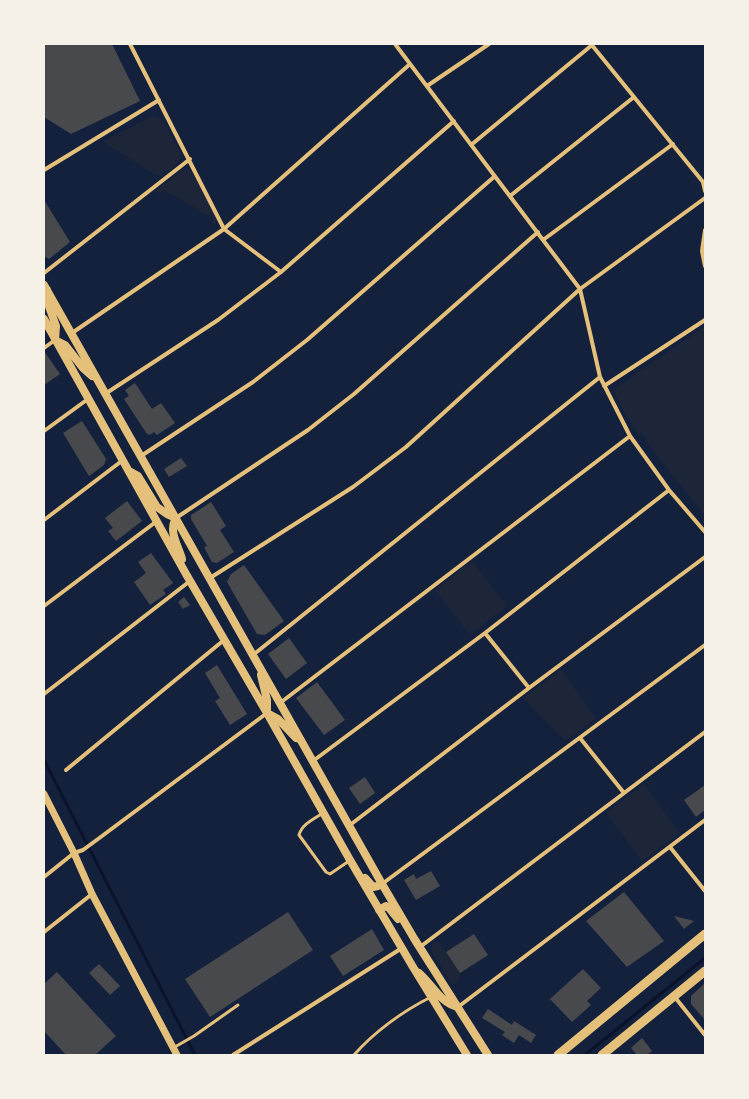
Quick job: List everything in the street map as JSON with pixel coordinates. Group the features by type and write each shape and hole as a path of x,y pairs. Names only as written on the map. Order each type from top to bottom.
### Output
{"main road":[{"path":"46,287 97,381 141,456 382,884 488,1055"},
{"path":"46,287 47,302 56,326 55,340"},
{"path":"44,319 188,577 350,860 431,998 467,1055"},
{"path":"55,340 65,345 83,368 97,381"},
{"path":"128,470 138,476 158,507 167,514 176,518"},
{"path":"176,518 172,524 173,533 188,577"},
{"path":"255,658 267,700 267,713"},
{"path":"267,713 273,715 285,725 311,757"},
{"path":"350,860 370,885 373,887 382,884"},
{"path":"379,910 386,906 389,908 418,943"},
{"path":"558,1055 705,934"},
{"path":"413,967 427,980 443,1000 451,1006 458,1007"},
{"path":"602,1055 705,971"}],"street":[{"path":"130,44 190,159 224,229 281,272"},
{"path":"395,44 580,289 600,378 604,386 630,436 669,490 705,532"},
{"path":"427,86 489,44"},
{"path":"471,145 592,45 703,182 705,191"},
{"path":"72,333 224,229 410,64"},
{"path":"510,196 634,97"},
{"path":"44,170 159,100"},
{"path":"105,394 218,320 281,272 454,121"},
{"path":"543,240 672,144"},
{"path":"44,273 190,159"},
{"path":"141,456 253,382 307,340 495,176"},
{"path":"210,578 353,487 406,447 580,289 705,198"},
{"path":"705,230 702,251 705,266"},
{"path":"176,518 308,430 354,394 538,232"},
{"path":"604,386 705,320"},
{"path":"44,348 55,340"},
{"path":"255,658 600,378"},
{"path":"44,431 88,399"},
{"path":"280,703 630,436"},
{"path":"44,520 123,460"},
{"path":"311,757 485,633 669,490"},
{"path":"44,606 157,521"},
{"path":"350,826 528,688 705,558"},
{"path":"44,694 188,577"},
{"path":"485,633 528,688"},
{"path":"66,770 224,640"},
{"path":"382,884 705,645"},
{"path":"44,877 74,853 83,850 267,713"},
{"path":"418,943 705,732"},
{"path":"580,738 624,793"},
{"path":"44,794 74,853 92,894 177,1055"},
{"path":"458,1007 705,820"},
{"path":"670,847 705,891"},
{"path":"44,932 92,894"},
{"path":"233,1055 402,948"},
{"path":"674,996 705,1035"}],"lane":[{"path":"323,813 300,830 299,835 326,872 330,874 350,860"},
{"path":"354,1055 382,1029 418,1004 431,998"},
{"path":"173,1048 238,1005"}],"shaded area":[{"path":"153,116 161,118 181,153 177,164 160,176 150,172 103,142"},
{"path":"184,169 188,169 194,174 215,214 216,224 212,223 213,219 170,193 164,190 159,194 156,190"},
{"path":"705,326 705,515 664,465 642,433 639,436 625,414 614,389"},
{"path":"472,561 507,606 470,635 435,590"},
{"path":"561,669 596,718 566,741 523,698"},
{"path":"644,784 680,833 642,861 606,813"},
{"path":"437,942 441,944 460,973 459,980 456,984 452,984 431,951 432,945"}],"building":[{"path":"44,44 112,44 140,101 71,134 44,117"},
{"path":"44,200 70,242 49,259 44,256"},
{"path":"44,351 60,374 44,385"},
{"path":"135,383 152,409 161,403 175,423 157,435 154,432 150,435 147,434 124,399 129,396 125,390"},
{"path":"82,421 106,459 104,465 89,476 63,433"},
{"path":"181,458 187,466 169,477 164,469"},
{"path":"127,501 142,521 116,541 108,531 113,528 105,518"},
{"path":"211,502 226,526 220,530 234,552 217,563 212,562 204,547 207,546 191,519 191,515"},
{"path":"151,553 173,583 163,590 166,594 150,605 134,582 146,573 138,562"},
{"path":"244,565 284,621 265,635 257,634 227,582 231,574"},
{"path":"184,597 190,605 183,609 178,602"},
{"path":"289,638 307,663 286,679 268,654"},
{"path":"217,665 247,714 230,725 215,701 220,698 205,673"},
{"path":"317,682 345,720 324,735 296,698"},
{"path":"365,777 375,793 360,804 349,788"},
{"path":"705,785 705,810 696,817 684,800"},
{"path":"431,871 440,886 416,900 404,880 414,874 416,879"},
{"path":"624,892 664,941 627,967 586,921"},
{"path":"288,912 313,950 210,1017 185,979"},
{"path":"674,916 694,921 684,929"},
{"path":"372,929 384,950 343,976 330,956"},
{"path":"474,934 488,955 460,973 446,952"},
{"path":"99,964 120,986 110,995 89,973"},
{"path":"583,969 601,988 587,1001 591,1005 572,1022 550,999"},
{"path":"57,972 116,1036 95,1055 66,1055 44,1031 44,984"},
{"path":"705,983 705,1020 691,1004 691,996"},
{"path":"488,1009 512,1025 514,1021 536,1035 531,1043 519,1035 514,1043 502,1035 505,1032 482,1018"},
{"path":"642,1038 652,1051 647,1055 637,1055 631,1048"}],"waterway":[{"path":"44,760 195,1055"},
{"path":"585,1055 705,958"}]}
